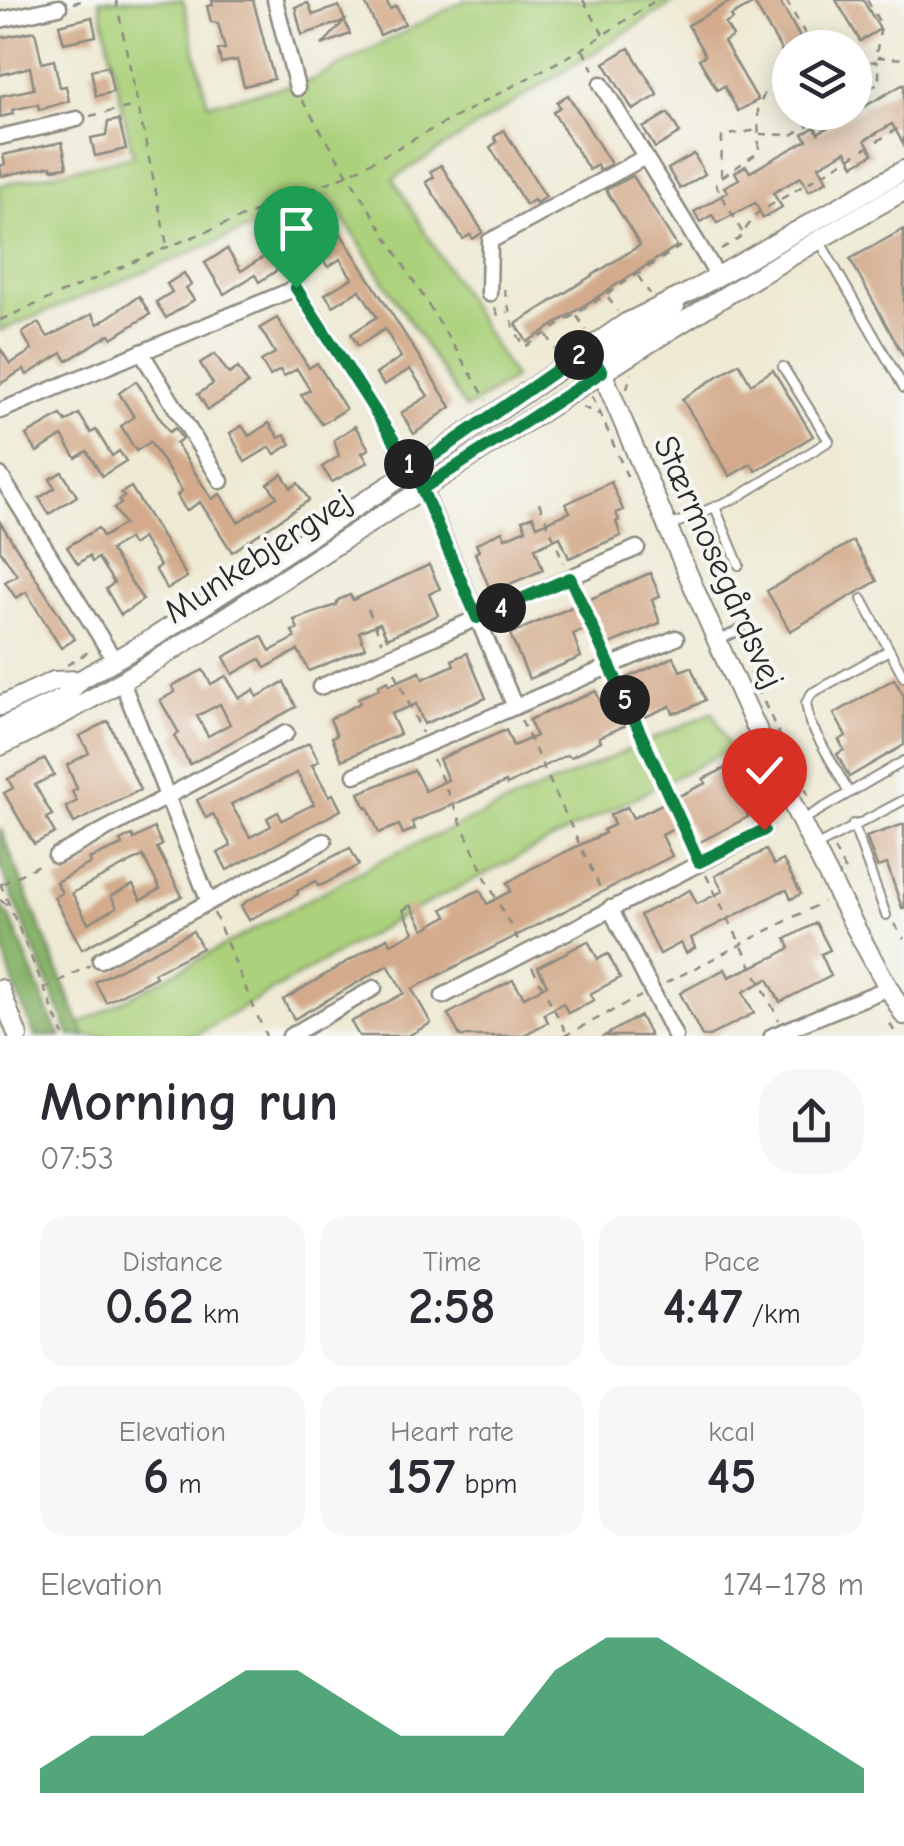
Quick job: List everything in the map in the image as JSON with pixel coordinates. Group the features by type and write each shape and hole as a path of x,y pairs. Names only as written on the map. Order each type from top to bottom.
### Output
{"street":[{"path":"279,2 297,88"},
{"path":"0,20 58,7"},
{"path":"601,84 717,275"},
{"path":"0,137 77,119"},
{"path":"489,294 490,241 645,157"},
{"name":"Munkebjergvej","path":"0,706 54,681 80,680 115,661 413,470 587,349 904,170"},
{"name":"Munkebjergvej","path":"0,746 122,682 602,372 904,191"},
{"path":"0,411 296,288 413,470"},
{"path":"602,372 599,358 665,315 690,292"},
{"name":"Stærmosegårdsvej","path":"587,349 602,372 717,641 896,985 904,1014"},
{"path":"141,352 221,481"},
{"path":"0,475 115,661"},
{"path":"422,489 515,707"},
{"path":"320,686 638,548"},
{"path":"356,775 676,638"},
{"path":"0,728 65,697 80,680"},
{"path":"122,682 209,902"},
{"path":"56,856 286,733"},
{"path":"443,996 764,830"},
{"path":"100,960 324,840"},
{"path":"610,908 675,1036"},
{"path":"778,1033 896,985"},
{"path":"290,1036 374,988"},
{"path":"1,996 18,1036"}],"lane":[{"path":"819,239 904,388"},
{"path":"666,527 738,498 829,441 784,367"},
{"path":"714,507 739,565"},
{"path":"862,599 904,677"},
{"path":"717,641 740,630"},
{"path":"849,793 810,722 806,704 812,693 889,650"},
{"path":"809,817 904,761"},
{"path":"822,843 904,800"},
{"path":"853,824 886,915"}],"path":[{"path":"116,0 168,247"},
{"path":"584,0 603,36"},
{"path":"0,320 347,175 582,49 656,0"},
{"path":"786,0 803,30"},
{"path":"867,0 882,25 876,60 879,84 872,86"},
{"path":"582,49 601,84"},
{"path":"872,60 904,59"},
{"path":"297,88 307,111 496,414"},
{"path":"743,233 716,186 721,178 759,152 758,110 764,94 772,93"},
{"path":"77,119 138,106"},
{"path":"706,256 739,239 756,214 904,126"},
{"path":"721,178 722,136 792,134 799,130"},
{"path":"502,275 509,312 525,348 694,238"},
{"path":"638,274 658,306"},
{"path":"489,294 498,315 509,312"},
{"path":"576,315 587,332 595,326"},
{"path":"546,334 558,354"},
{"path":"602,372 620,383 626,396"},
{"path":"539,503 609,666 699,862 741,943 778,1033"},
{"path":"368,609 484,876 567,1036 824,901"},
{"path":"748,669 809,817"},
{"path":"515,707 610,908"},
{"path":"822,843 853,886"},
{"path":"56,856 0,884 64,1036"},
{"path":"0,900 10,907"},
{"path":"209,902 266,1036"},
{"path":"886,915 904,940"},
{"path":"43,990 100,960"}],"green space":[{"path":"99,0 183,0 208,104 312,80 465,0 677,0 393,179 514,378 466,409 329,196 0,331 0,185 133,156"},
{"path":"713,712 730,749 399,918 194,1036 85,1036 80,1024 383,859"},
{"path":"0,828 85,1036 70,1036 0,866"},
{"path":"0,904 11,919 53,1023 62,1036 35,1036 6,957"}],"building":[{"path":"212,0 253,0 274,79 244,86 237,60 221,63 218,50 225,49 218,23 211,22 207,6 213,5"},
{"path":"364,0 386,0 390,9 396,6 405,24 380,35"},
{"path":"733,0 779,0 796,30 772,30 772,34 754,3 725,24 733,36 724,42 758,100 738,111 724,86 717,90 699,59 705,55 688,25"},
{"path":"836,0 863,0 880,29 872,34 872,30 854,30"},
{"path":"308,3 313,15 339,6 350,34 322,45 344,21 302,35 295,7"},
{"path":"92,17 96,36 64,43 59,25"},
{"path":"35,31 42,63 54,60 60,87 66,86 69,101 39,110 38,104 12,110 13,114 0,117 0,96 34,89 30,67 0,75 0,38"},
{"path":"629,48 658,95 633,110 604,63"},
{"path":"108,66 113,92 96,96 91,70"},
{"path":"904,84 904,145 892,124 865,140 873,154 854,165 846,151 819,166 827,181 809,191 801,177 773,193 782,207 763,218 755,203 717,223 712,215 700,222 694,212 728,192 724,187 739,179 735,172 746,166 750,172 807,140 803,134 810,130 872,130 872,102"},
{"path":"568,95 611,164 589,170 553,112 560,107 557,102"},
{"path":"668,113 680,133 655,148 643,128"},
{"path":"119,120 126,149 95,156 91,138 106,135 108,122"},
{"path":"504,130 546,197 536,203 534,200 526,205 490,147 497,142 494,137"},
{"path":"62,142 67,167 51,166 2,176 3,155"},
{"path":"694,154 705,174 680,189 668,169"},
{"path":"441,165 483,232 473,239 470,235 463,239 426,182 434,177 430,172"},
{"path":"633,176 677,246 527,342 516,324 640,245 606,190"},
{"path":"334,223 451,407 414,434 401,413 428,396 410,369 384,385 376,374 401,357 385,329 358,346 351,334 377,317 360,290 333,306 325,294 352,278 340,259 328,267 321,257 304,268 294,253"},
{"path":"904,229 904,357 850,259"},
{"path":"277,236 293,260 259,282 255,275 224,294 205,263 227,249 241,271 265,256 259,247"},
{"path":"184,273 191,285 186,288 194,300 166,318 156,302 172,292 167,284"},
{"path":"139,296 150,314 67,361 62,353 27,375 24,369 0,384 0,348 10,364 32,350 22,333 38,323 48,337 92,314 98,324"},
{"path":"277,318 309,368 317,363 346,409 322,424 301,395 310,390 297,369 284,376 280,370 270,376 261,361 275,353 260,328"},
{"path":"215,354 229,374 238,368 248,384 208,410 198,394 213,384 200,363"},
{"path":"739,363 751,384 773,370 813,436 756,471 751,464 730,476 682,399"},
{"path":"136,381 169,432 175,428 182,439 176,443 212,499 220,494 238,522 277,497 268,484 282,474 291,488 298,483 309,500 232,552 200,502 186,511 177,495 182,491 150,442 136,451 121,426 134,417 119,393"},
{"path":"79,414 91,433 96,430 112,456 119,451 126,461 102,476 87,451 76,458 62,436 37,452 26,435 61,415 66,422"},
{"path":"269,423 279,438 285,435 291,444 275,454 270,447 245,462 230,433 242,426 249,436"},
{"path":"355,426 369,449 362,453 368,462 332,482 322,467 339,456 334,440"},
{"path":"62,472 77,496 49,514 39,498 55,488 50,479"},
{"path":"611,482 623,510 616,513 621,536 569,558 560,537 535,548 543,570 491,592 475,553 479,551 476,544 502,531 505,538 526,529 522,520 533,516 537,526 570,512 566,504"},
{"path":"131,487 187,577 167,589 155,569 160,566 142,538 132,545 128,539 110,550 143,600 121,615 106,589 114,583 98,558 92,562 89,556 78,564 67,547 98,528 103,537 124,524 114,508 121,504 121,493"},
{"path":"0,522 75,639 61,648 26,592 16,598 5,582 17,575 0,550"},
{"path":"853,541 877,581 790,631 767,591"},
{"path":"429,565 440,589 429,594 438,615 423,622 387,638 380,623 359,632 365,648 309,671 298,650 265,668 260,659 233,674 224,657 262,636 270,651 295,638 292,631 298,629 294,620 336,605 350,595 353,600"},
{"path":"650,573 660,596 652,600 660,623 607,645 598,624 573,634 581,657 529,679 510,634"},
{"path":"467,653 486,698 424,724 416,704 391,714 400,734 342,760 332,737 337,735 330,719 360,703 358,698 388,681 389,685 420,672 423,679 454,665 452,660"},
{"path":"674,657 680,671 691,667 705,700 680,712 673,713 670,706 599,737 601,741 571,757 567,755 507,785 506,782 412,822 415,829 403,834 399,825 379,833 359,793 414,770 425,791 448,780 439,759 506,730 513,746 536,736 529,720 596,691 601,704 628,692 622,680"},
{"path":"203,670 211,684 226,676 239,698 254,690 257,697 284,682 296,707 190,764 174,736 179,733 160,700 175,692 172,686","holes":["220,704 230,724 208,736 197,716"]},
{"path":"894,679 904,696 904,745 849,777 837,754 844,750 839,740 846,736 834,714"},
{"path":"108,721 140,790 74,823 66,807 77,801 72,792 77,789 67,765 89,753 80,736"},
{"path":"309,743 319,761 312,765 341,810 227,870 218,853 231,846 213,814 206,818 197,800","holes":["297,773 314,804 282,820 278,812 267,818 271,826 250,837 231,804"]},
{"path":"45,759 54,775 35,785 52,815 46,818 55,833 34,844 4,793 13,788 8,779"},
{"path":"734,764 756,808 748,817 698,843 687,822 662,835 672,856 412,989 431,1023 408,1036 359,1036 351,1022 404,993 388,965 294,1019 283,1000 387,938 391,944 414,932 403,910 411,905 424,929 447,916 443,909 480,890 487,904 511,891 507,883 605,833 603,830 614,825 610,815 627,807 633,818 706,783 703,779"},
{"path":"904,824 902,908 887,864 877,867 866,837"},
{"path":"154,828 162,845 157,848 182,896 82,949 54,897 62,893 56,882 91,863 89,859 122,845 120,841 132,835 134,839","holes":["143,856 160,889 141,900 133,885 111,896 117,907 88,923 72,893"]},
{"path":"350,848 359,865 324,884 318,886 316,881 249,920 241,906 247,901"},
{"path":"766,850 774,865 783,860 801,894 791,899 787,890 780,892 691,938 695,948 686,953 681,943 660,954 640,915 690,890 697,904 723,891 715,876"},
{"path":"816,923 830,950 821,954 831,976 780,1002 768,979 743,992 754,1013 702,1036 680,993 725,969 729,977 776,956 790,948 786,939"},
{"path":"193,931 202,948 106,1002 95,982"},
{"path":"588,941 598,959 608,954 620,978 590,994 594,1000 568,1013 563,1003 544,1014 548,1022 522,1036 460,1036 448,1014 513,980 524,997 547,985 538,967"},
{"path":"640,1016 650,1036 604,1036 618,1028"}],"route":[{"path":"296,288 413,470 587,349 602,372 422,489 477,618 570,578 699,862 764,830"}]}
